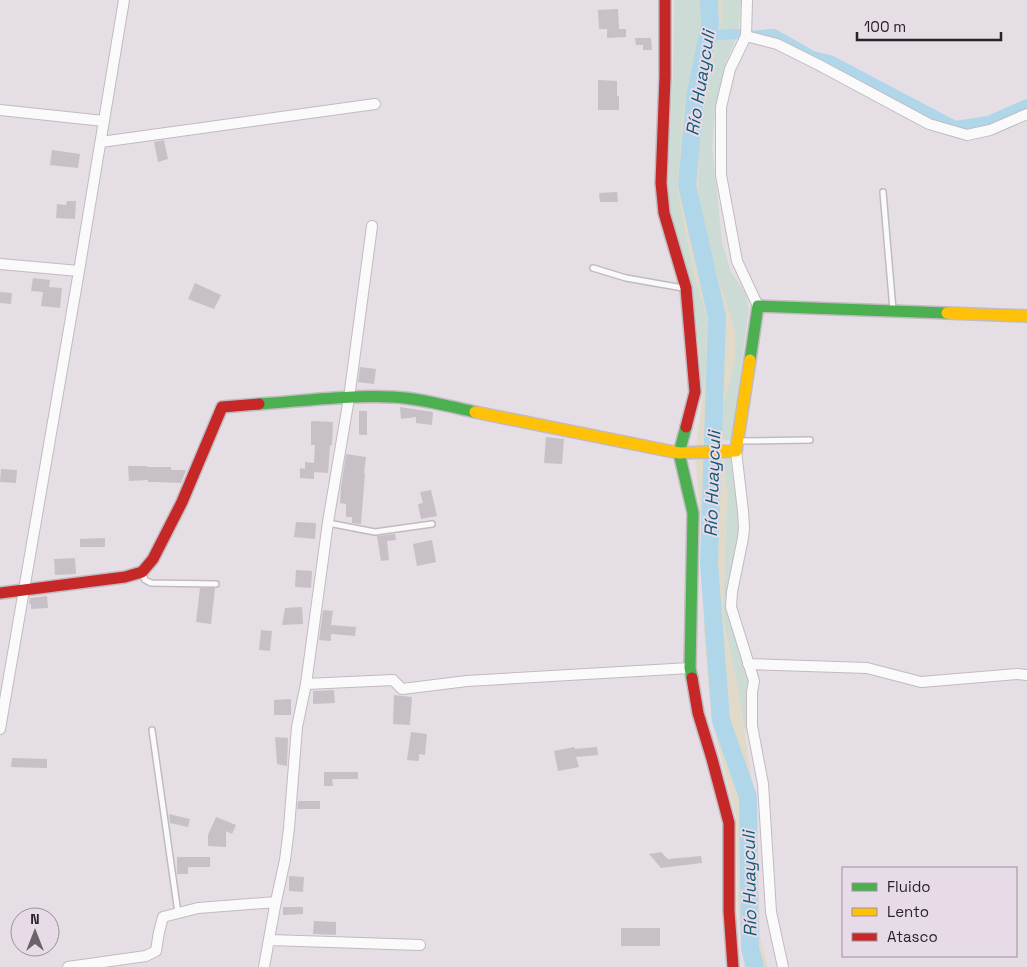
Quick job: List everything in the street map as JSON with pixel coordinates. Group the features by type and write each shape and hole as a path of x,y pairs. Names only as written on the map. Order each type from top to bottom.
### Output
{"street":[{"path":"0,729 124,0"},
{"path":"665,0 665,76 661,183 664,213 686,288 695,392 684,452 693,513 690,668 698,713 729,823 729,911 733,967"},
{"path":"747,0 746,36 730,69 721,108 721,175 736,261 758,306 733,448 744,512 744,538 732,592 731,607 754,681 752,692 752,726 763,784 771,912 783,967"},
{"path":"746,36 777,44 930,124 967,135 990,130 1027,114"},
{"path":"101,142 375,104"},
{"path":"0,110 104,120"},
{"path":"264,967 289,828 297,726 306,684 328,522 349,398 372,226"},
{"path":"0,264 79,271"},
{"path":"758,306 1027,316"},
{"path":"0,593 124,577 142,572 152,559 182,502 222,407 349,398 392,397 427,402 684,452 733,448"},
{"path":"748,664 867,668 921,682 1017,674 1027,675"},
{"path":"306,684 393,680 402,689 467,681 690,668"},
{"path":"68,967 146,956 156,951 163,917 198,908 276,902"},
{"path":"270,940 420,945"}],"lane":[{"path":"883,192 893,311"},
{"path":"593,268 626,278 686,288"},
{"path":"733,448 810,440"},
{"path":"328,522 375,532 432,524"},
{"path":"142,572 144,580 151,583 216,584"},
{"path":"152,730 178,913"}],"shaded area":[{"path":"674,0 700,0 701,31 683,109 693,270 707,315 706,369 703,394 696,316 685,264 670,211 668,185"},
{"path":"722,0 741,0 738,34 727,60 716,102 712,146 722,242 731,272 746,294 749,310 731,441 723,440 722,408 735,361 735,331 704,235 698,190 699,129 722,17"},
{"path":"723,455 730,456 740,528 727,608 748,681 746,737 738,688 723,619 727,493"}],"sand":[{"path":"700,0 722,0 722,17 699,129 698,190 704,235 735,331 735,361 722,408 723,455 727,493 723,619 738,688 756,810 760,937 768,967 744,967 738,903 736,817 711,717 704,633 704,554 695,456 706,369 707,315 693,270 677,189 683,109 701,31"}],"building":[{"path":"618,9 619,29 626,29 626,37 607,38 607,29 599,29 598,10"},
{"path":"635,38 651,38 652,50 643,50 643,45 636,45"},
{"path":"598,80 617,81 619,110 598,110"},
{"path":"164,140 168,159 158,162 154,142"},
{"path":"52,150 80,154 78,168 50,165"},
{"path":"617,192 618,202 600,202 599,193"},
{"path":"67,201 76,201 75,219 56,218 57,204 66,205"},
{"path":"33,278 50,280 49,287 62,288 60,308 41,306 43,292 31,291"},
{"path":"195,283 221,295 214,309 188,299"},
{"path":"0,292 12,293 11,304 0,303"},
{"path":"360,367 376,369 374,384 358,382"},
{"path":"400,407 433,412 432,425 416,423 416,417 401,419"},
{"path":"359,411 367,411 367,435 359,435"},
{"path":"311,421 333,422 328,473 314,472 314,479 300,478 300,468 305,469 305,462 314,463 315,445 311,445"},
{"path":"546,437 564,439 562,464 544,463"},
{"path":"346,454 366,457 361,524 352,523 352,517 346,517 346,504 340,503"},
{"path":"128,466 171,467 171,470 186,470 181,483 148,482 148,480 129,481"},
{"path":"1,469 17,470 16,483 0,482"},
{"path":"431,490 437,516 421,519 418,504 423,503 420,492"},
{"path":"296,522 316,523 315,539 294,537"},
{"path":"395,534 396,540 387,541 389,560 381,561 377,536"},
{"path":"105,538 105,547 80,547 80,539"},
{"path":"432,540 436,562 417,566 413,544"},
{"path":"75,558 76,574 55,575 54,559"},
{"path":"296,570 312,571 311,588 295,587"},
{"path":"200,588 215,588 211,624 196,622"},
{"path":"47,596 48,608 31,609 31,604 29,604 30,598"},
{"path":"302,607 303,624 282,625 285,608"},
{"path":"323,610 333,611 331,625 356,627 355,636 331,634 331,641 319,640"},
{"path":"261,630 272,631 270,651 259,650"},
{"path":"334,690 335,703 313,704 313,691"},
{"path":"394,695 412,697 410,725 393,724"},
{"path":"291,699 291,715 274,715 274,700"},
{"path":"411,732 427,734 425,755 419,754 419,761 407,760"},
{"path":"275,737 288,738 287,766 277,764"},
{"path":"574,747 575,749 597,747 598,755 576,757 579,767 558,771 554,751"},
{"path":"12,758 47,759 47,768 11,767"},
{"path":"324,772 358,772 358,779 332,779 333,786 324,786"},
{"path":"298,801 320,801 320,809 297,809"},
{"path":"169,814 190,819 188,827 170,823"},
{"path":"216,817 236,825 232,834 226,831 226,847 208,846 208,835"},
{"path":"661,852 668,859 701,856 702,863 661,868 649,854"},
{"path":"177,857 210,857 210,867 188,867 188,874 177,874"},
{"path":"289,876 304,877 303,892 289,891"},
{"path":"283,907 303,907 303,914 283,915"},
{"path":"314,921 336,922 336,935 313,934"},
{"path":"621,928 660,928 660,946 621,946"}],"waterway":[{"name":"Río Huayculi","path":"709,0 710,25 695,97 687,185 717,317 709,564 721,720 748,797 750,948 755,967"},
{"path":"707,40 718,35 774,34 813,56 830,60 955,126 988,121 1027,104"}],"traffic: fast":[{"path":"750,360 758,306 947,313"},
{"path":"259,404 342,398 392,397 423,401 475,412"},
{"path":"686,427 679,453 693,513 690,668 692,678"}],"traffic: slow":[{"path":"947,313 1027,316"},
{"path":"475,412 679,453 736,451 750,360"}],"traffic: jam":[{"path":"665,0 665,77 661,183 664,213 686,288 695,392 686,427"},
{"path":"0,593 125,577 142,572 153,559 182,502 222,407 259,404"},
{"path":"692,678 698,713 729,823 729,911 733,967"}]}
